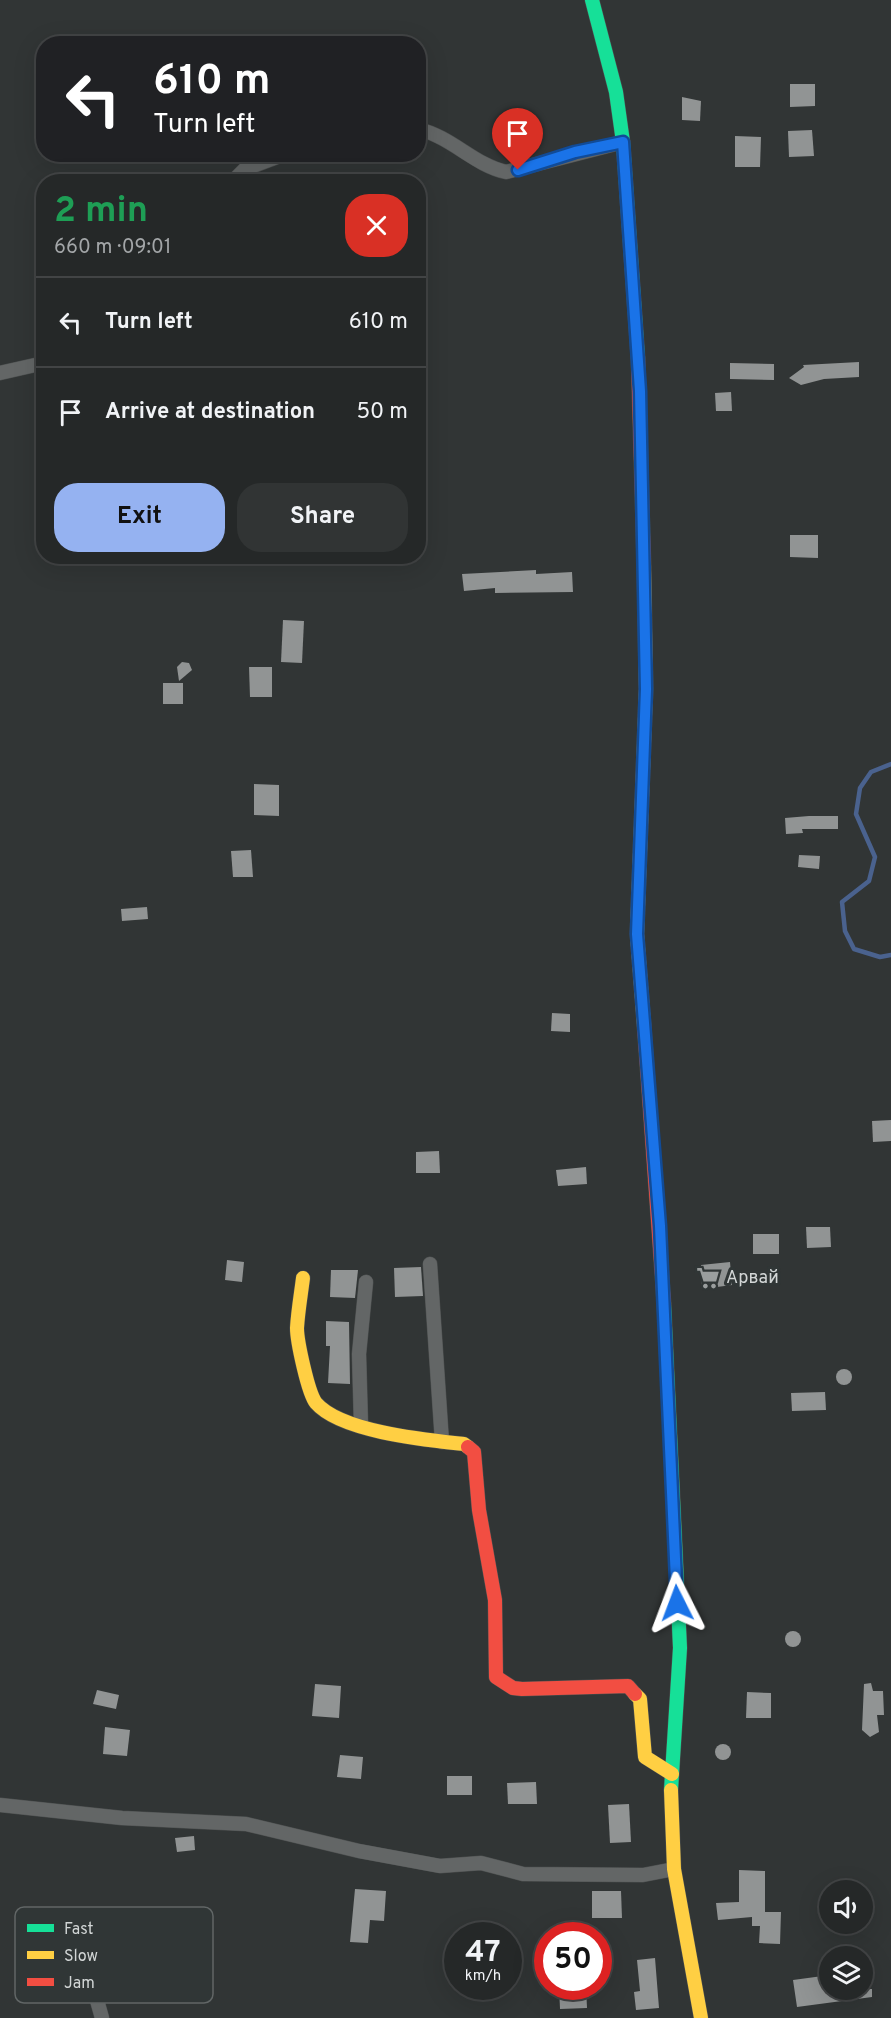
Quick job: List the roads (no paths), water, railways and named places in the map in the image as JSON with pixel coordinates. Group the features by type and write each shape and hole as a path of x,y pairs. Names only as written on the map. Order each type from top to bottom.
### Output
{"main road":[{"path":"592,0 616,92 623,142 640,391 646,689 637,934 660,1226 680,1648 670,1800 674,1869 701,2018"},
{"path":"303,1278 297,1330 310,1389 316,1403 337,1417 398,1436 464,1444 472,1450 476,1458 480,1521 495,1600 496,1677 513,1688 522,1689 628,1686 640,1699 645,1757 651,1763 672,1774"}],"street":[{"path":"426,132 453,144 487,168 506,172 623,142"},
{"path":"240,174 245,169 264,162"},
{"path":"0,374 36,365"},
{"path":"430,1264 442,1442"},
{"path":"361,1425 359,1354 366,1282"},
{"path":"0,1805 122,1818 246,1824 359,1851 440,1866 481,1863 523,1874 643,1875 674,1869"},
{"path":"98,2003 102,2018"}],"waterway":[{"path":"891,764 871,772 860,788 856,814 875,857 869,881 842,902 845,931 854,949 880,957 891,955"}],"place":[{"name":"Арвай","path":"708,1278"}]}
